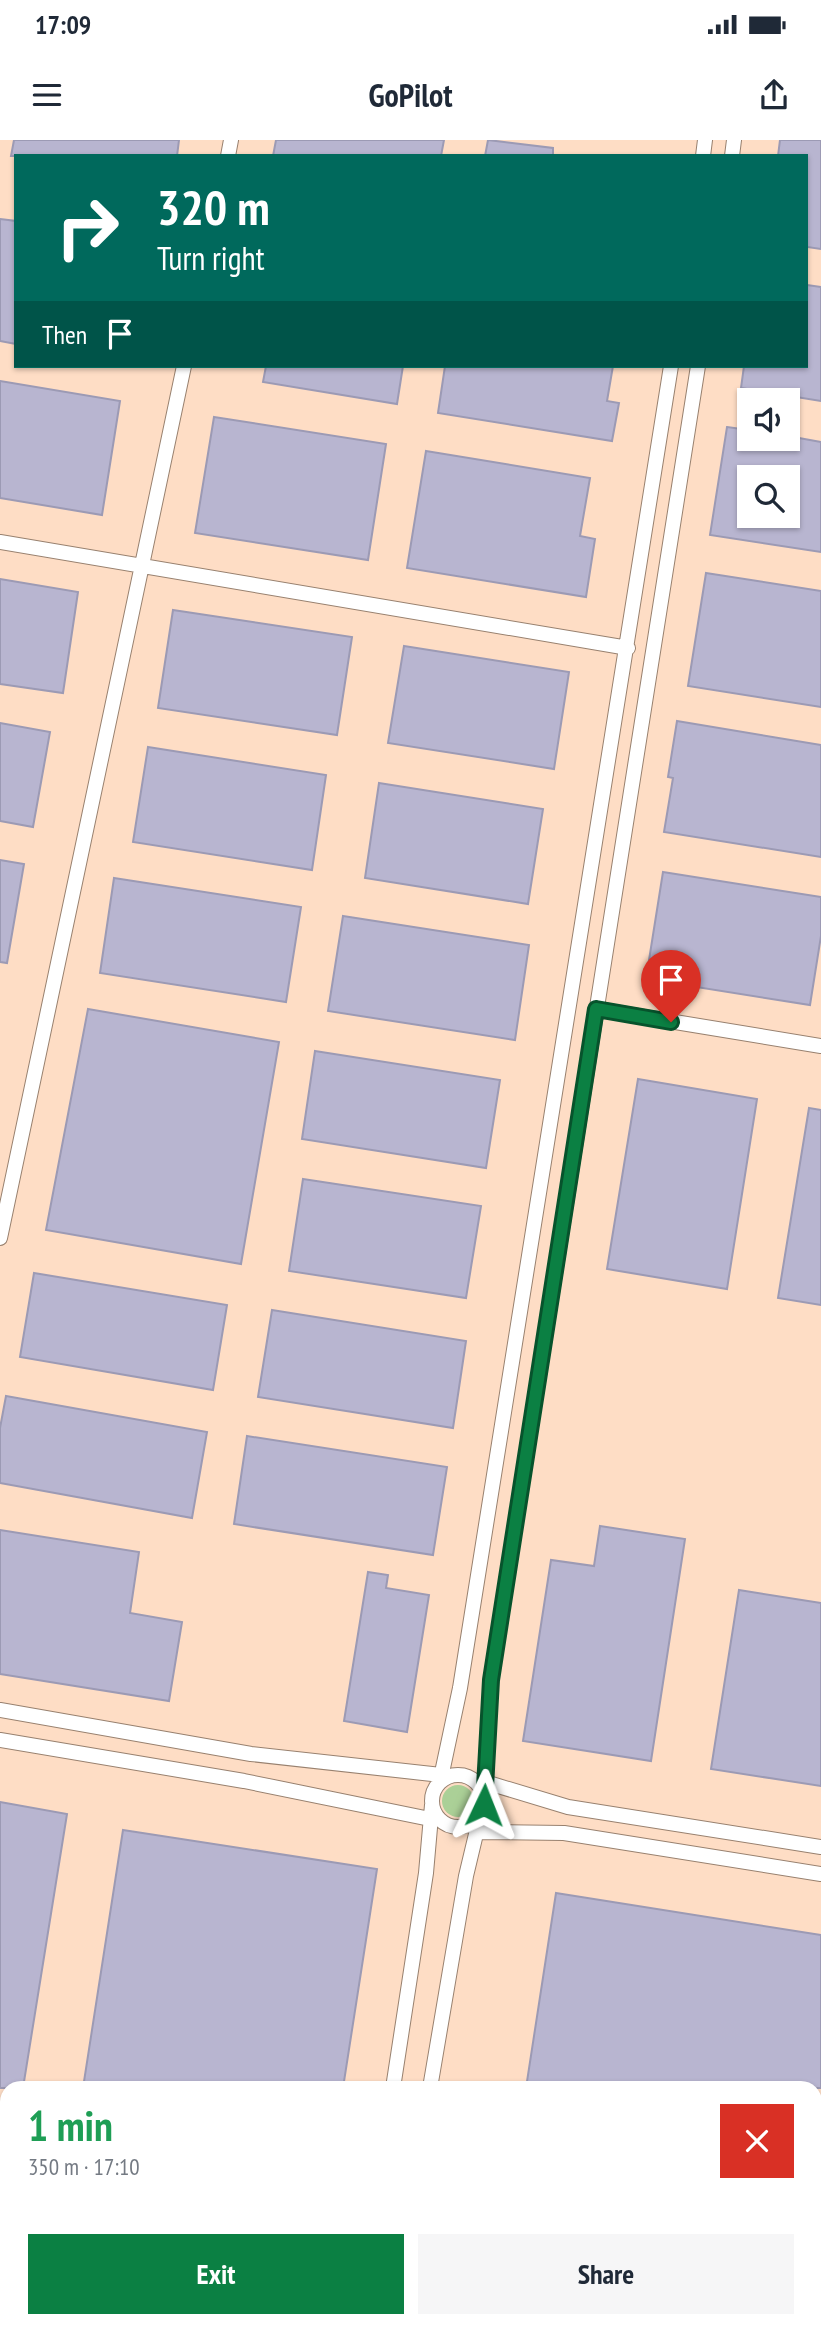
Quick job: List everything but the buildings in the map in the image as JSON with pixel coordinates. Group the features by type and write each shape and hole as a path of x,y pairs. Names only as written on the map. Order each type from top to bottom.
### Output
{"street":[{"path":"0,1238 184,368"},
{"path":"394,2081 426,1873 431,1812 464,1661 671,368"},
{"path":"431,2081 466,1876 479,1832 484,1797 491,1680 698,368"},
{"path":"0,542 628,648"},
{"path":"596,1009 821,1046"},
{"path":"0,1710 251,1754 440,1779 462,1775 477,1783 484,1797"},
{"path":"0,1740 431,1812 454,1827 470,1824 481,1813"},
{"path":"485,1782 568,1807 821,1847"},
{"path":"479,1832 564,1833 821,1874"}],"shaded area":[{"path":"0,140 821,140 821,2081 0,2081"}],"green space":[{"path":"458,1785 469,1790 474,1801 469,1812 458,1817 447,1812 442,1801 447,1790"}],"route":[{"path":"484,1805 491,1680 596,1009 671,1022"}]}
